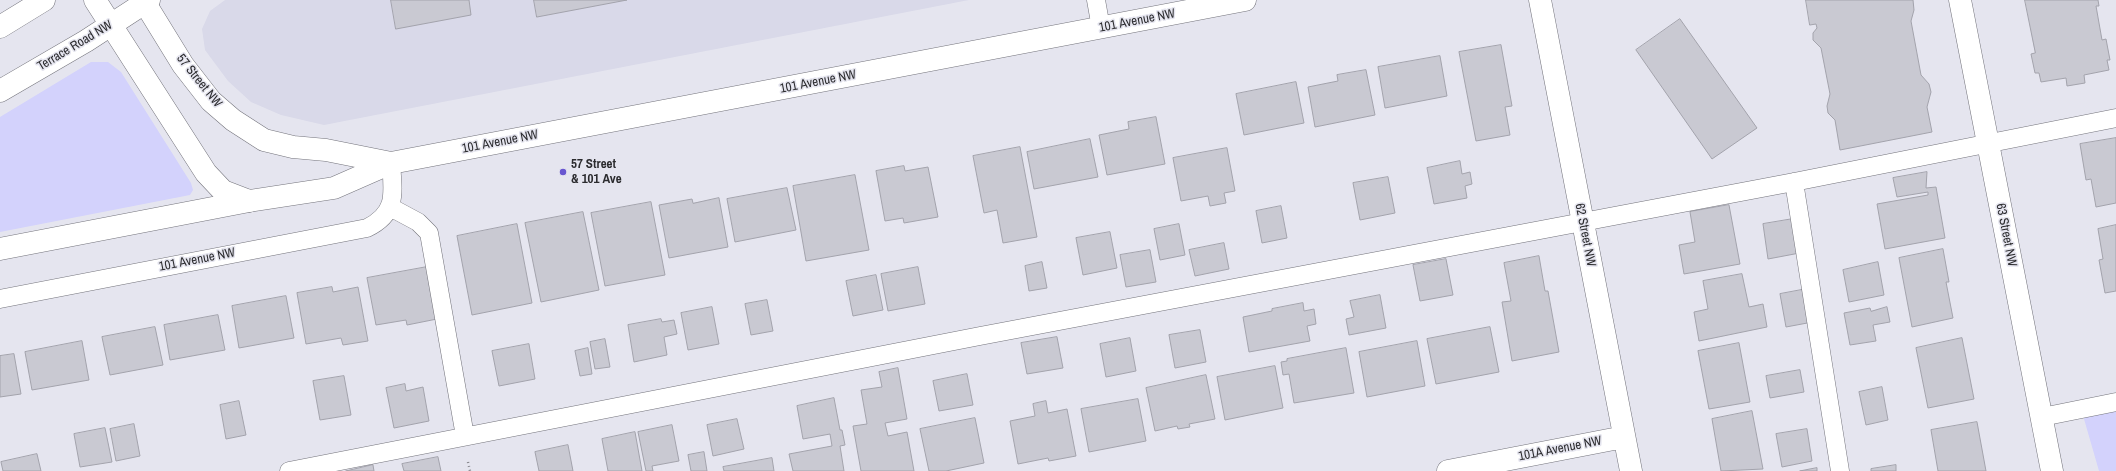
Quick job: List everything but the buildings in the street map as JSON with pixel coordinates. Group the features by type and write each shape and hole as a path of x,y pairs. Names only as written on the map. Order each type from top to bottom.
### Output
{"main road":[{"path":"0,27 44,0"},
{"path":"95,0 206,173 224,191 249,201"},
{"name":"101 Avenue NW","path":"0,249 249,201 334,188 391,163 1245,0"},
{"name":"62 Street NW","path":"1540,0 1631,471"},
{"name":"63 Street NW","path":"1960,0 2052,471"},
{"name":"Terrace Road NW","path":"0,91 111,25 146,1"},
{"name":"57 Street NW","path":"146,1 183,65 211,100 233,120 264,140 293,147 326,150 391,163"},
{"name":"101A Avenue NW","path":"1448,471 1624,437"}],"lane":[{"path":"1096,0 1101,28"},
{"path":"289,471 1582,221 1794,182 2116,118"},
{"path":"391,163 393,192 390,207 418,222 429,233 466,436"},
{"path":"1794,182 1840,471"},
{"name":"101 Avenue NW","path":"0,299 367,228 385,216 390,207"},
{"path":"2042,417 2116,402"}],"shaded area":[{"path":"225,0 969,0 324,125 281,115 251,102 228,81 205,50 202,29 210,11"},
{"path":"91,62 108,62 121,72 191,183 193,190 190,195 0,232 0,117"},
{"path":"2116,405 2116,471 2099,471 2082,412"}],"place":[{"name":"57 Street & 101 Ave","path":"563,172"}]}
